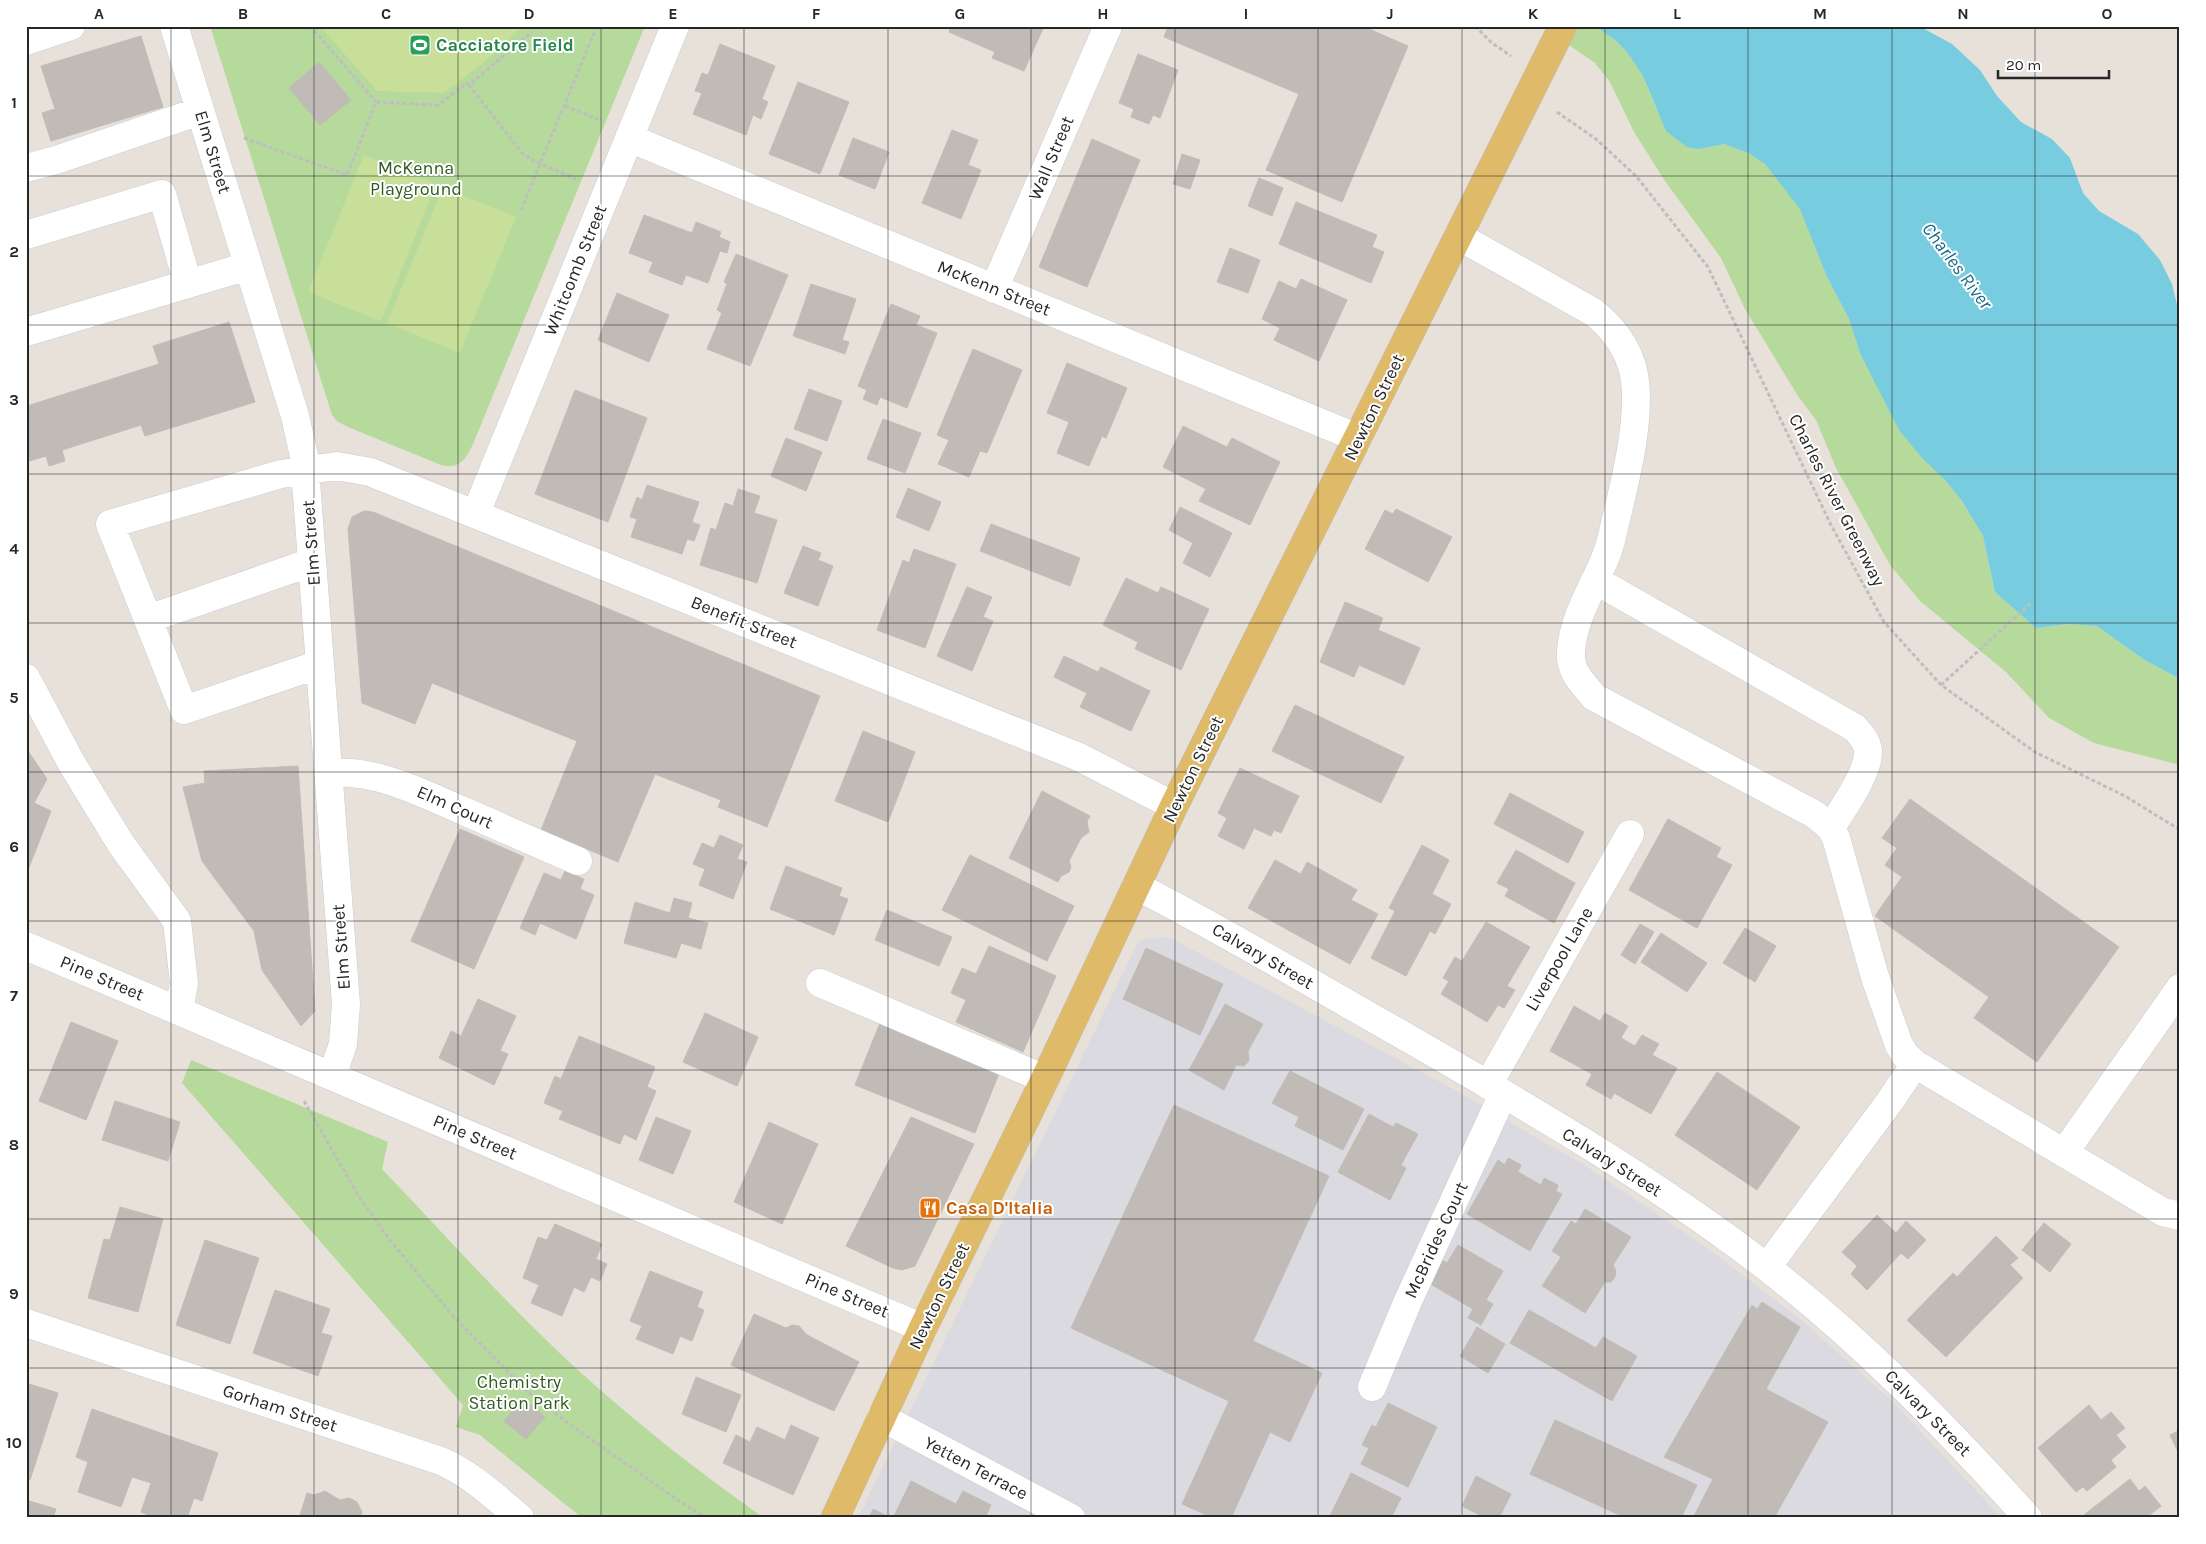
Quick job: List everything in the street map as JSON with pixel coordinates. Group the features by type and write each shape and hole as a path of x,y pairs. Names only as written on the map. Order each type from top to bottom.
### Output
{"main road":[{"name":"Newton Street","path":"835,1518 923,1328 1174,806 1563,26"}],"street":[{"path":"26,41 71,26"},
{"name":"Elm Street","path":"174,26 295,416 305,470 346,1004 343,1044 332,1076"},
{"name":"Whitcomb Street","path":"476,513 619,131 675,26"},
{"name":"Wall Street","path":"994,289 1108,26"},
{"path":"26,168 56,160 200,110"},
{"name":"McKenn Street","path":"619,131 994,289 1358,438"},
{"path":"26,235 162,194 188,284"},
{"path":"1458,236 1593,312 1607,323 1618,337 1629,358 1636,383 1637,398 1625,482 1607,555 1577,621 1570,652 1574,673 1594,697 1814,814 1831,828 1841,853 1875,977 1899,1045 1905,1055 1915,1064 2163,1212 2180,1216"},
{"path":"26,332 248,266"},
{"name":"Benefit Street","path":"148,619 110,524 281,474 336,466 370,472 476,513 1085,760 1174,806"},
{"path":"312,562 148,619 184,710 320,664"},
{"path":"1595,580 1855,728 1863,737 1868,749 1867,760 1863,772 1831,828"},
{"path":"26,678 72,764 121,844 177,921 184,983 179,1011"},
{"name":"Elm Court","path":"328,773 342,772 371,775 401,784 578,861"},
{"name":"Liverpool Lane","path":"1496,1089 1630,834"},
{"name":"Calvary Street","path":"1136,886 1198,918 1496,1089 1670,1198 1767,1267 1906,1389 2028,1518"},
{"name":"Pine Street","path":"26,946 923,1328"},
{"path":"820,983 1044,1079"},
{"path":"2064,1153 2180,988"},
{"path":"1767,1267 1890,1102 1915,1064"},
{"name":"McBrides Court","path":"1372,1387 1496,1089"},
{"name":"Gorham Street","path":"26,1323 441,1461 471,1477 520,1518"},
{"name":"Yetten Terrace","path":"881,1418 1071,1518"}],"path":[{"path":"310,26 376,102 438,104 467,83 469,85 532,32"},
{"path":"521,210 597,26"},
{"path":"1475,26 1492,43 1516,59"},
{"path":"469,85 522,153 540,164 584,182"},
{"path":"237,135 347,176 376,102"},
{"path":"565,106 619,131"},
{"name":"Charles River Greenway","path":"1551,115 1554,109 1596,139 1618,158 1636,176 1708,267 1831,525 1884,622 1941,685 2035,752 2125,796 2180,830"},
{"path":"1941,685 1951,678 2031,602"},
{"path":"300,1094 358,1195 406,1261 454,1317 528,1392 565,1422 706,1518"}],"shaded area":[{"path":"1169,937 1453,1089 1584,1165 1706,1247 1799,1318 1891,1400 2002,1518 858,1518 1137,944 1144,939"}],"green space":[{"name":"McKenna Playground","path":"210,26 645,26 473,444 465,459 457,465 441,465 348,427 338,422 332,415"},
{"name":"Cacciatore Field","path":"320,26 523,26 483,63 444,93 377,91"},
{"path":"1541,26 1595,26 1615,40 1627,52 1643,76 1656,108 1713,146 1724,144 1748,153 1765,164 1801,209 1827,277 1849,319 1860,353 1945,480 1962,501 1983,536 1995,592 2036,628 2068,624 2097,626 2143,659 2180,679 2180,765 2094,743 2049,718 2006,672 1920,601 1890,565 1836,468 1816,420 1798,396 1745,309 1721,258 1665,181 1634,132 1610,82 1595,63"},
{"path":"364,155 436,184 381,321 308,292"},
{"path":"443,187 516,217 460,353 387,323"},
{"name":"Chemistry Station Park","path":"191,1060 388,1142 382,1169 552,1346 645,1428 764,1518 582,1518 480,1435 456,1427 463,1405 182,1083"}],"water":[{"name":"Charles River","path":"1595,26 1919,26 1952,44 1980,70 1997,96 2021,122 2052,139 2070,158 2083,193 2099,211 2138,234 2160,260 2172,284 2180,317 2180,679 2143,659 2097,626 2068,624 2036,628 1995,592 1983,536 1962,501 1899,430 1860,353 1849,319 1827,277 1800,209 1765,164 1748,153 1724,144 1699,149 1687,147 1666,131 1643,76 1627,52 1615,40"}],"building":[{"path":"951,26 1044,26 1024,71 992,58 995,52 949,32"},
{"path":"1168,26 1362,26 1408,46 1342,202 1266,170 1299,94 1164,37"},
{"path":"141,36 163,107 51,141 42,113 55,109 41,66"},
{"path":"720,44 775,66 762,99 768,102 761,119 753,115 746,135 693,114 702,93 695,91 702,73 708,75"},
{"path":"1138,54 1178,70 1160,118 1153,115 1149,124 1131,117 1134,109 1119,103"},
{"path":"319,62 351,100 320,125 289,88"},
{"path":"798,82 849,102 820,174 769,154"},
{"path":"952,130 978,140 968,165 981,170 961,219 922,203"},
{"path":"853,138 889,152 875,189 839,175"},
{"path":"1092,139 1140,160 1087,287 1039,267"},
{"path":"1182,154 1200,160 1190,189 1173,184"},
{"path":"1259,178 1283,188 1272,216 1248,206"},
{"path":"1296,202 1377,235 1372,247 1384,252 1371,283 1279,244"},
{"path":"644,215 692,233 696,222 721,232 719,237 730,242 727,253 720,251 708,283 686,275 682,285 649,272 653,262 629,253"},
{"path":"1230,248 1260,260 1248,293 1217,282"},
{"path":"736,254 788,275 750,366 707,349 722,313 717,310 727,284 724,282"},
{"path":"1301,279 1347,300 1319,361 1274,340 1280,328 1262,319 1279,281 1296,289"},
{"path":"811,284 856,299 842,340 849,342 845,354 793,336"},
{"path":"617,293 669,315 649,362 598,340"},
{"path":"891,304 920,316 916,325 937,333 907,408 880,397 877,405 863,399 867,390 858,386"},
{"path":"229,322 255,402 145,436 141,425 62,450 65,461 49,466 46,456 26,462 26,403 27,406 159,364 153,346"},
{"path":"973,349 1022,370 987,453 980,451 969,477 938,464 949,440 937,435"},
{"path":"1067,363 1127,388 1106,438 1102,436 1089,466 1057,453 1069,422 1047,413"},
{"path":"809,389 842,401 827,441 794,429"},
{"path":"575,390 647,418 608,522 535,494"},
{"path":"883,419 921,433 905,473 867,459"},
{"path":"1183,426 1227,447 1232,438 1280,462 1250,525 1199,501 1206,489 1163,467"},
{"path":"786,438 822,452 806,491 771,476"},
{"path":"647,485 699,502 692,522 700,525 694,541 687,539 682,554 631,537 637,519 630,517 637,497 642,500"},
{"path":"908,488 941,502 929,531 896,517"},
{"path":"738,489 760,496 754,513 777,520 757,583 700,565 711,528 716,530 725,503 733,506"},
{"path":"1180,507 1232,533 1210,577 1183,563 1193,543 1169,530"},
{"path":"1396,509 1452,537 1428,582 1365,549 1385,510 1393,514"},
{"path":"364,511 373,512 820,696 767,827 718,807 721,800 655,774 618,862 541,830 577,741 432,683 415,724 362,703 348,529 352,517"},
{"path":"991,524 1080,558 1070,586 980,551"},
{"path":"803,546 821,553 818,560 833,566 818,606 784,593"},
{"path":"914,549 956,564 925,648 877,630 903,560 909,563"},
{"path":"1126,578 1158,593 1161,587 1209,609 1181,670 1135,649 1138,642 1103,625"},
{"path":"967,587 992,597 983,617 993,621 972,671 937,656"},
{"path":"1345,602 1383,618 1378,630 1420,648 1404,685 1359,665 1354,677 1320,662"},
{"path":"1064,656 1098,672 1101,667 1150,691 1131,731 1080,707 1087,693 1054,677"},
{"path":"1295,705 1404,757 1381,803 1272,751"},
{"path":"863,731 915,752 888,822 835,801"},
{"path":"26,748 47,779 34,803 51,811 26,875"},
{"path":"298,766 315,1011 301,1026 262,970 254,931 202,861 183,787 205,783 204,771"},
{"path":"1240,768 1299,796 1281,833 1274,830 1271,836 1254,828 1244,849 1218,836 1227,818 1218,813"},
{"path":"1042,791 1090,816 1087,821 1089,832 1081,838 1069,861 1071,867 1069,872 1061,876 1058,882 1009,858"},
{"path":"1510,793 1584,832 1568,863 1494,824"},
{"path":"1910,799 2119,947 2037,1062 1974,1018 1989,997 1875,916 1902,877 1885,865 1897,848 1882,838"},
{"path":"1668,819 1721,848 1716,857 1732,865 1697,928 1629,890"},
{"path":"460,829 524,857 474,969 411,941"},
{"path":"720,835 743,845 737,859 747,862 733,899 699,885 705,869 693,864 702,843 714,848"},
{"path":"1422,845 1449,860 1432,894 1451,904 1435,934 1430,931 1406,976 1371,958 1395,911 1389,908"},
{"path":"1516,850 1575,883 1554,923 1505,896 1509,889 1497,883"},
{"path":"970,855 1074,906 1047,961 942,910"},
{"path":"1275,860 1301,874 1307,862 1357,890 1351,900 1378,914 1350,964 1248,908"},
{"path":"786,866 842,888 839,896 848,899 834,935 770,909"},
{"path":"565,871 584,879 580,889 594,895 576,939 540,923 535,935 520,928 544,873 561,880"},
{"path":"674,898 692,903 688,918 708,923 701,949 681,943 676,958 624,943 635,902 670,913"},
{"path":"887,910 952,937 939,966 875,940"},
{"path":"1486,922 1530,947 1507,986 1515,990 1504,1008 1498,1005 1487,1022 1441,994 1449,981 1443,978 1455,957 1462,961"},
{"path":"1640,924 1654,932 1635,964 1621,955"},
{"path":"1745,928 1776,946 1755,982 1723,963"},
{"path":"1661,933 1707,963 1687,992 1641,962"},
{"path":"989,946 1056,976 1023,1052 956,1022 966,1000 951,993 962,968 976,974"},
{"path":"1146,948 1223,984 1200,1035 1123,999"},
{"path":"478,999 516,1016 500,1051 508,1054 494,1085 439,1058 451,1031 461,1036"},
{"path":"1225,1004 1263,1024 1248,1051 1249,1061 1244,1066 1236,1065 1224,1090 1189,1070"},
{"path":"1574,1006 1600,1021 1605,1013 1628,1026 1621,1038 1635,1046 1642,1035 1659,1044 1652,1055 1677,1068 1651,1114 1614,1093 1611,1099 1586,1085 1592,1074 1550,1051"},
{"path":"705,1013 758,1037 737,1086 683,1062"},
{"path":"882,1018 1002,1066 975,1133 855,1085"},
{"path":"71,1022 118,1041 86,1120 39,1101"},
{"path":"579,1036 655,1067 647,1087 656,1091 636,1140 624,1134 620,1144 559,1119 563,1111 544,1103 555,1076 561,1079"},
{"path":"1290,1071 1364,1109 1343,1150 1295,1126 1299,1117 1272,1103"},
{"path":"1717,1072 1800,1127 1757,1190 1675,1135"},
{"path":"115,1101 180,1122 168,1161 102,1140"},
{"path":"1174,1105 1329,1176 1253,1341 1322,1373 1290,1442 1270,1432 1231,1518 1213,1518 1182,1504 1229,1401 1071,1328"},
{"path":"1369,1114 1393,1127 1396,1123 1418,1134 1401,1165 1406,1168 1390,1200 1338,1172"},
{"path":"656,1117 691,1131 673,1174 639,1160"},
{"path":"911,1117 974,1144 915,1266 902,1270 893,1268 846,1246"},
{"path":"769,1122 818,1144 782,1224 734,1202"},
{"path":"1508,1158 1521,1165 1518,1172 1541,1185 1544,1178 1558,1185 1556,1191 1562,1194 1530,1251 1467,1214 1498,1160 1505,1165"},
{"path":"120,1207 163,1219 138,1312 88,1298 104,1239 110,1240"},
{"path":"1585,1209 1631,1237 1613,1265 1616,1271 1615,1277 1611,1282 1605,1282 1585,1313 1542,1286 1561,1257 1552,1251 1571,1221 1576,1224"},
{"path":"1877,1215 1896,1233 1906,1221 1926,1240 1908,1259 1901,1253 1867,1290 1851,1274 1857,1266 1842,1252"},
{"path":"2044,1223 2071,1244 2050,1272 2022,1250"},
{"path":"555,1224 602,1244 596,1259 607,1264 600,1281 591,1277 584,1292 574,1287 562,1316 531,1303 539,1285 523,1278 538,1237 547,1240"},
{"path":"1996,1236 2018,1258 2010,1265 2023,1278 1946,1357 1907,1320 1953,1273 1957,1277"},
{"path":"205,1240 259,1258 230,1344 176,1325"},
{"path":"1458,1245 1503,1271 1486,1300 1493,1304 1481,1325 1468,1318 1473,1309 1427,1282 1440,1259 1447,1263"},
{"path":"650,1271 703,1292 697,1307 704,1310 692,1341 680,1336 673,1354 636,1339 642,1326 630,1321"},
{"path":"275,1290 330,1309 321,1333 332,1336 318,1376 253,1353"},
{"path":"1762,1302 1800,1327 1766,1389 1828,1422 1774,1518 1693,1518 1713,1479 1664,1457 1752,1305 1757,1309"},
{"path":"1529,1310 1596,1348 1603,1337 1637,1356 1612,1401 1510,1343"},
{"path":"754,1314 786,1328 792,1325 799,1326 807,1335 859,1362 834,1411 731,1365"},
{"path":"1477,1327 1505,1344 1488,1373 1460,1356"},
{"path":"696,1377 741,1395 726,1432 682,1414"},
{"path":"26,1383 58,1393 30,1480 26,1479"},
{"path":"523,1399 545,1417 526,1439 504,1421"},
{"path":"1388,1403 1437,1427 1408,1487 1361,1464 1369,1448 1362,1445 1372,1425 1376,1427"},
{"path":"2089,1405 2101,1420 2111,1412 2125,1428 2116,1435 2126,1447 2111,1460 2116,1467 2087,1491 2083,1487 2076,1492 2038,1448"},
{"path":"92,1409 218,1453 202,1501 194,1498 187,1518 156,1518 141,1512 151,1483 132,1477 121,1507 78,1492 88,1462 76,1457"},
{"path":"1555,1420 1697,1485 1681,1518 1626,1518 1530,1474"},
{"path":"791,1425 819,1438 793,1495 723,1463 736,1435 750,1442 757,1427 785,1440"},
{"path":"2180,1430 2180,1456 2170,1435"},
{"path":"1351,1473 1401,1498 1391,1518 1329,1518"},
{"path":"1476,1476 1511,1494 1499,1518 1486,1518 1462,1506"},
{"path":"2130,1479 2139,1491 2145,1486 2161,1506 2146,1518 2080,1518"},
{"path":"911,1481 956,1504 963,1491 991,1505 985,1518 893,1518"},
{"path":"325,1491 340,1500 349,1498 357,1502 362,1512 360,1518 299,1518 307,1493 314,1495"},
{"path":"26,1500 56,1509 53,1518 26,1518"},
{"path":"873,1509 891,1518 869,1518"}],"place":[{"name":"Cacciatore Field","path":"420,45"},
{"name":"Casa D'Italia","path":"930,1208"}]}
